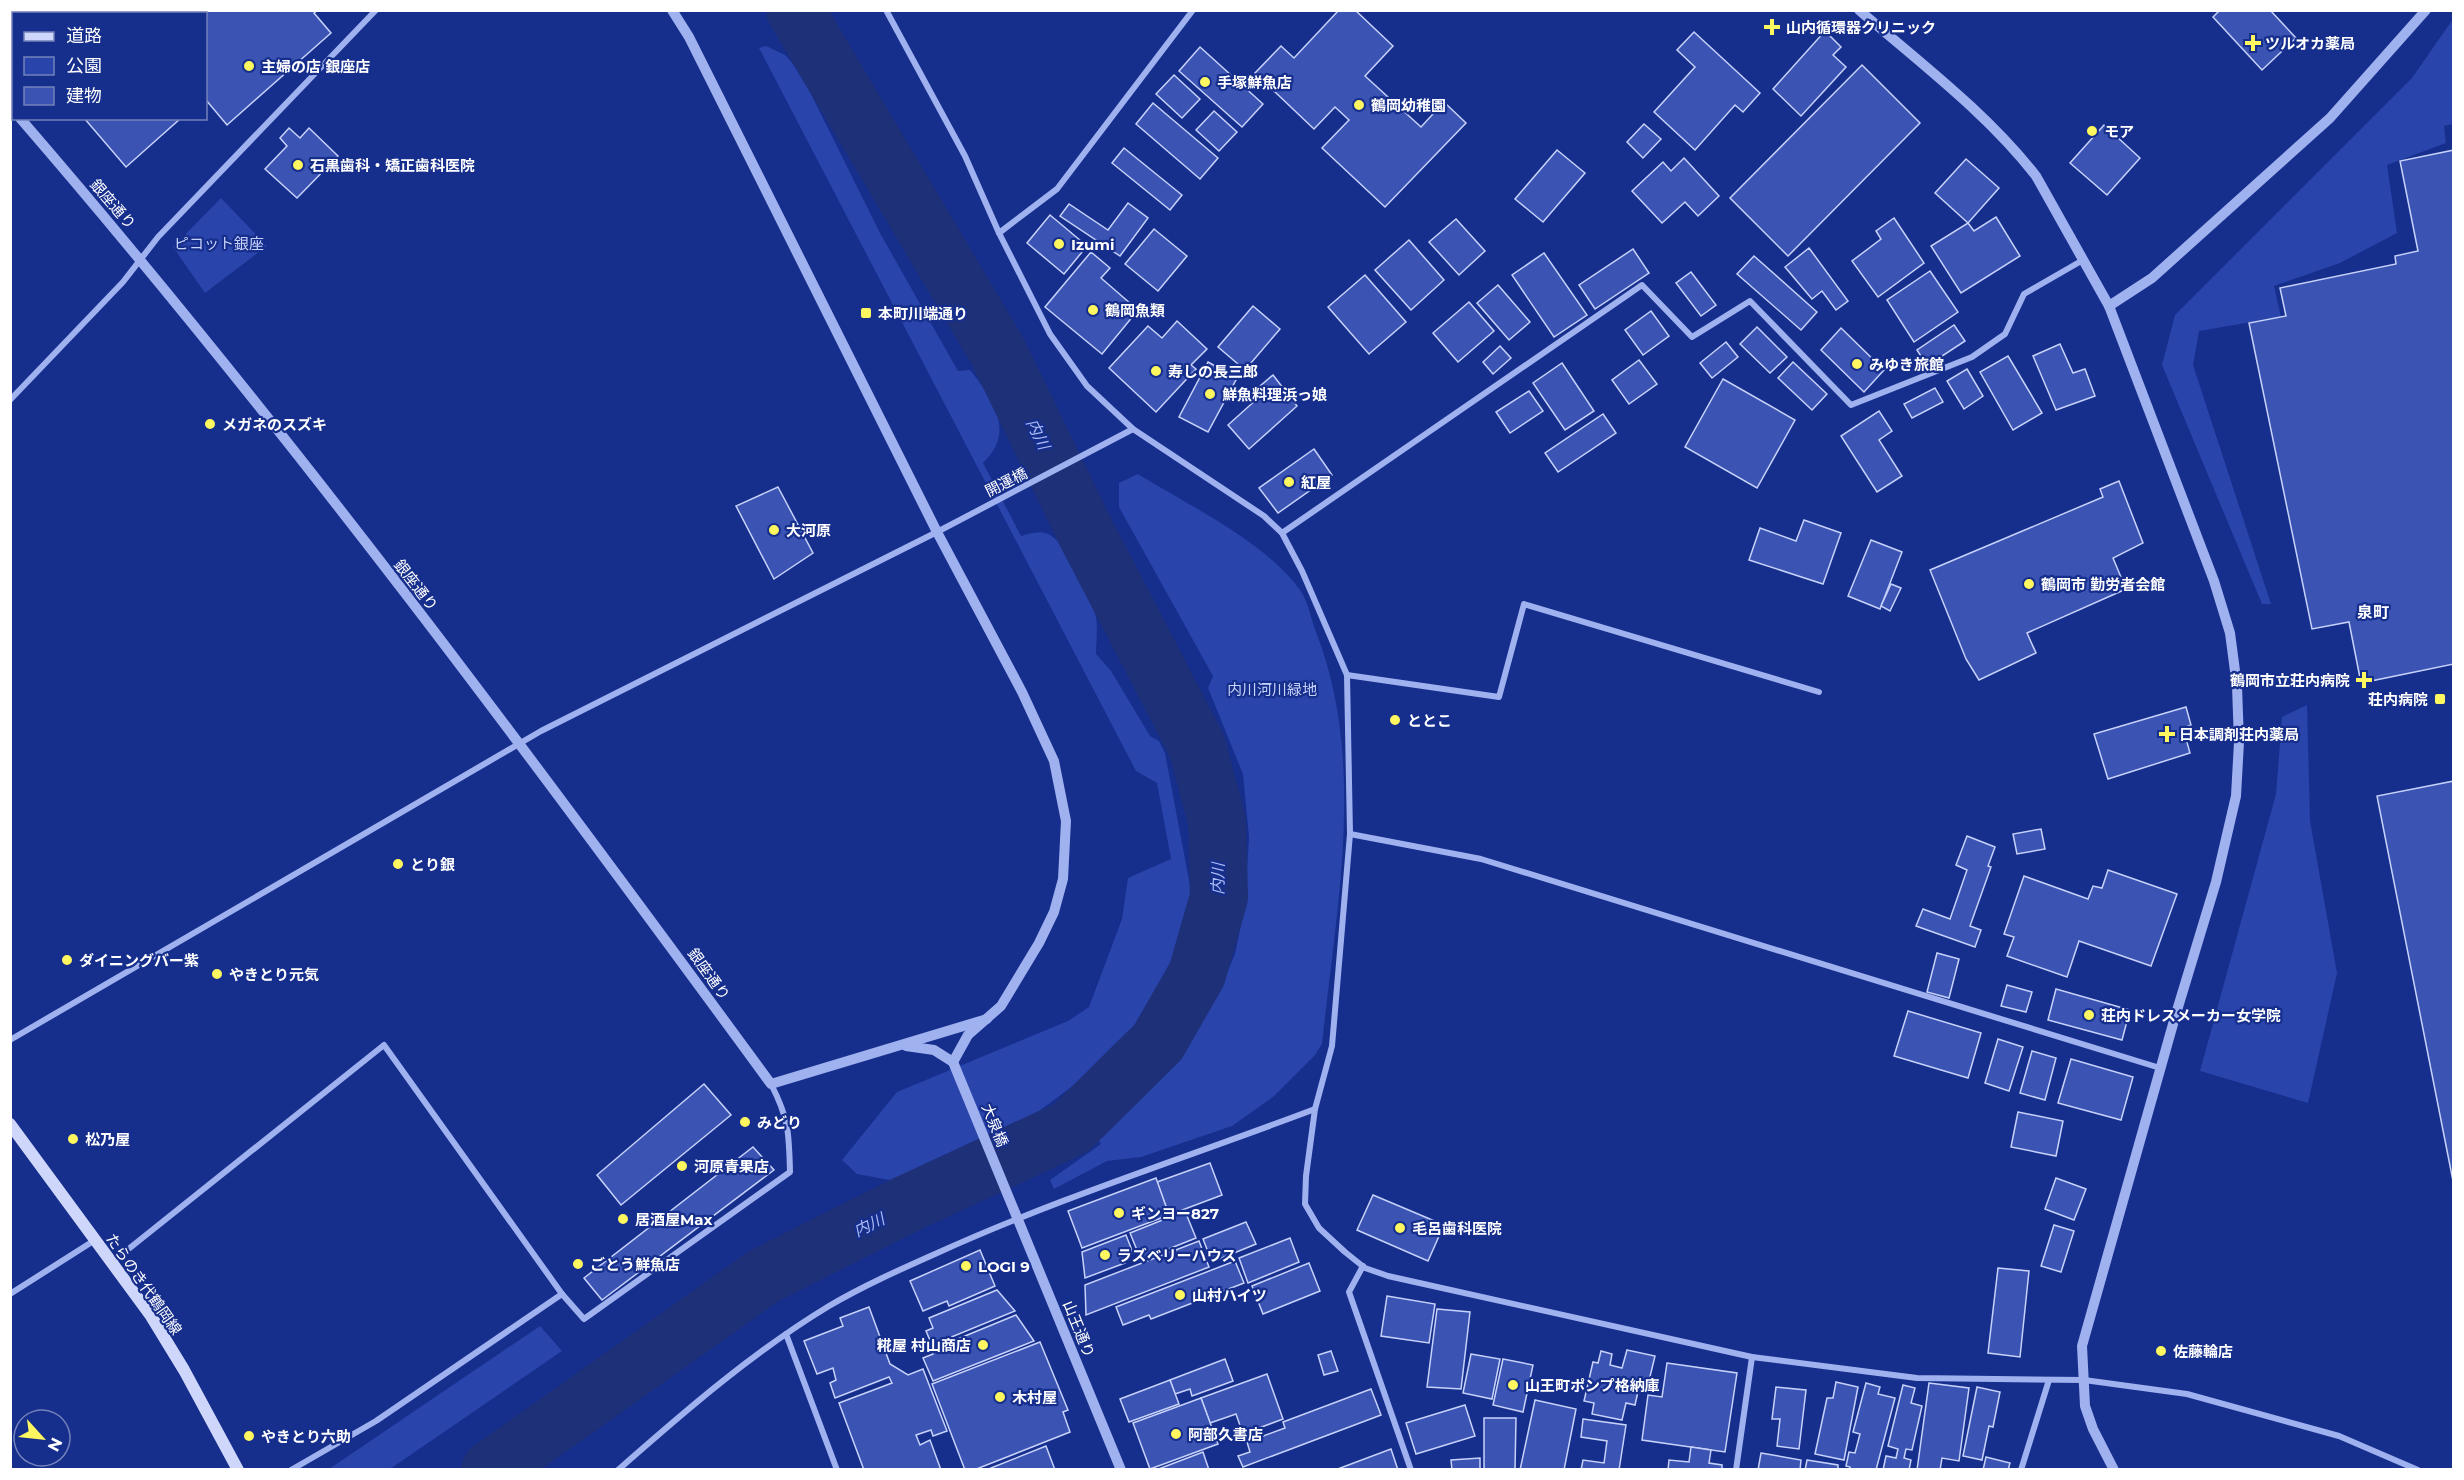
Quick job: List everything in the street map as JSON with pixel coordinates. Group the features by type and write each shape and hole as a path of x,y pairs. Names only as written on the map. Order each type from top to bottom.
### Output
{"main road":[{"name":"たらのき代鶴岡線","path":"10,1124 151,1316 184,1370 238,1470"}],"street":[{"path":"10,400 123,282 158,237 376,10"},
{"path":"672,10 689,38 938,532 1022,692 1054,761 1066,821 1063,879 1054,912 1018,980 1001,1006 968,1035 953,1062 934,1050 903,1046"},
{"path":"886,10 965,156 999,233 1050,334 1087,386 1133,429 1264,516 1282,533 1302,571 1347,675 1350,834 1332,1046 1315,1109 1306,1176 1305,1204 1319,1228 1362,1266 1388,1276 1752,1357 1917,1378 2084,1380 2187,1394 2339,1436 2418,1470"},
{"path":"999,233 1057,189 1193,10"},
{"path":"1859,10 1947,86 2021,157 2036,176 2109,306 2214,581 2230,633 2237,686 2240,742 2235,796 2216,882 2160,1068 2082,1346 2085,1406 2093,1429 2114,1470"},
{"path":"2109,306 2152,278 2314,133 2426,10"},
{"name":"銀座通り","path":"22,120 141,260 520,742 771,1084"},
{"path":"1282,533 1642,285 1692,337 1750,301 1851,405 1972,357 2005,334 2024,294 2083,260"},
{"name":"開運橋","path":"10,1040 520,742 938,532 1133,429"},
{"path":"1347,675 1499,697 1524,604 1819,692"},
{"path":"1350,834 1481,859 2160,1068"},
{"path":"111,1263 384,1046 562,1294 584,1319 790,1172 789,1126 771,1084 987,1019"},
{"name":"大泉橋","path":"953,1062 1010,1199"},
{"path":"618,1470 697,1401 786,1334 831,1305 878,1280 1017,1218 1315,1109"},
{"name":"山王通り","path":"1010,1199 1121,1470"},
{"path":"10,1294 95,1240"},
{"path":"1362,1266 1349,1292 1411,1470"},
{"path":"291,1470 376,1421 562,1294"},
{"path":"786,1334 837,1470"},
{"path":"1736,1470 1752,1357"},
{"path":"2021,1470 2049,1380"}],"green space":[{"path":"2453,19 2453,124 2444,126 2446,143 2387,165 2397,233 2340,263 2274,286 2281,317 2199,331 2193,365 2271,604 2262,604 2162,365 2175,315 2412,78"},
{"path":"766,46 785,55 793,64 811,94 880,233 958,371 970,370 993,404 999,428 998,439 993,451 983,463 1021,536 1038,532 1048,534 1056,539 1078,571 1096,617 1096,654 1111,671 1150,736 1159,741 1165,753 1192,896 1185,930 1170,966 1148,1008 1119,1047 1082,1079 1027,1120 901,1182 857,1174 842,1160 897,1092 1068,1021 1089,1007 1122,919 1128,878 1171,859 1157,783 1136,771 759,48"},
{"name":"ピコット銀座","path":"221,198 267,246 205,293 173,247"},
{"name":"内川河川緑地","path":"1138,474 1247,540 1285,573 1305,599 1331,682 1340,732 1344,784 1340,889 1322,1044 1315,1055 1273,1097 1232,1126 1141,1157 1107,1161 1054,1189 1050,1180 1101,1144 1097,1138 1159,1081 1194,1036 1217,996 1235,954 1245,905 1249,837 1243,774 1208,688 1213,676 1119,507 1119,483"},
{"path":"2307,705 2310,821 2337,973 2308,1103 2200,1071 2276,794 2282,717"},
{"path":"540,1326 562,1351 390,1469 329,1469"}],"building":[{"name":"主婦の店 銀座店","path":"160,10 318,10 314,13 331,33 227,125 207,101 207,12 158,12"},
{"path":"1339,10 1355,10 1393,46 1365,76 1421,127 1444,102 1466,123 1385,207 1322,148 1349,120 1335,107 1314,129 1255,73 1281,46 1294,58"},
{"path":"2220,10 2270,10 2296,38 2262,70 2213,17"},
{"path":"1825,31 1841,47 1833,55 1846,67 1801,116 1773,89"},
{"path":"1694,32 1760,93 1743,112 1735,105 1695,150 1654,112 1695,67 1677,50"},
{"path":"1200,47 1263,104 1242,127 1179,71"},
{"path":"1862,65 1920,123 1788,256 1730,198"},
{"path":"1174,75 1200,99 1182,118 1156,94"},
{"path":"1153,103 1218,158 1200,179 1136,124"},
{"path":"1214,111 1237,132 1219,151 1196,130"},
{"path":"86,120 179,120 126,167"},
{"path":"1644,124 1661,139 1643,158 1627,142"},
{"path":"2104,125 2140,158 2107,195 2070,163"},
{"name":"石黒歯科・矯正歯科医院","path":"289,128 300,138 309,128 338,156 297,198 265,169 287,146 280,138"},
{"path":"1124,148 1182,195 1170,210 1112,163"},
{"path":"1557,150 1585,173 1543,222 1515,199"},
{"path":"2454,150 2454,664 2361,683 2349,622 2312,629 2249,323 2286,316 2280,288 2396,264 2395,256 2418,251 2400,161"},
{"path":"1684,158 1719,196 1698,216 1685,202 1662,223 1632,191 1663,162 1671,171"},
{"path":"1966,159 1999,188 1968,223 1935,193"},
{"path":"1128,203 1148,218 1120,256 1060,216 1069,204 1108,230"},
{"path":"1050,215 1087,246 1064,274 1027,243"},
{"path":"1996,217 2020,256 1961,293 1931,246 1968,223 1974,231"},
{"path":"1894,218 1924,263 1878,297 1852,261 1881,239 1876,231"},
{"path":"1456,219 1485,251 1459,275 1429,242"},
{"path":"1154,229 1187,256 1158,291 1125,264"},
{"path":"1409,240 1444,280 1411,310 1375,270"},
{"path":"1809,248 1848,301 1836,310 1822,291 1812,299 1785,267"},
{"path":"1633,249 1649,273 1595,309 1579,285"},
{"path":"1091,252 1110,268 1101,278 1138,310 1102,354 1045,307"},
{"path":"1544,253 1587,315 1554,337 1512,275"},
{"path":"1754,256 1817,312 1801,330 1737,274"},
{"path":"1930,271 1958,312 1914,342 1887,300"},
{"path":"1691,272 1716,305 1701,316 1676,283"},
{"path":"1365,275 1406,322 1369,354 1328,307"},
{"path":"1498,285 1530,322 1509,340 1477,303"},
{"path":"1469,302 1494,331 1458,362 1433,333"},
{"path":"1253,306 1280,329 1245,370 1218,347"},
{"path":"1651,311 1669,336 1643,355 1625,330"},
{"path":"1177,321 1207,349 1191,365 1196,369 1156,412 1109,368 1148,326 1162,338"},
{"path":"1954,325 1965,341 1927,366 1917,350"},
{"path":"1757,327 1787,357 1770,373 1740,344"},
{"path":"1841,328 1884,370 1864,392 1821,350"},
{"path":"1726,342 1738,357 1712,378 1700,363"},
{"path":"2060,344 2073,373 2085,369 2095,396 2056,410 2033,356"},
{"path":"1500,346 1511,358 1493,374 1483,362"},
{"path":"2008,356 2042,413 2013,430 1980,372"},
{"path":"1639,360 1657,384 1629,404 1612,380"},
{"path":"1208,362 1237,378 1208,432 1179,417"},
{"path":"1793,362 1827,394 1812,410 1778,378"},
{"path":"1562,363 1594,411 1565,430 1533,383"},
{"path":"1967,369 1983,396 1964,409 1947,381"},
{"path":"1273,375 1297,406 1249,449 1228,425 1258,398 1253,392"},
{"path":"1723,379 1795,420 1757,488 1685,447"},
{"path":"1935,388 1943,402 1912,418 1904,404"},
{"path":"1529,391 1543,411 1510,433 1496,412"},
{"path":"1879,411 1892,431 1879,440 1902,476 1877,492 1841,436"},
{"path":"1603,414 1616,433 1558,472 1545,453"},
{"path":"1314,449 1332,475 1278,513 1259,488"},
{"name":"鶴岡市 勤労者会館","path":"2119,481 2143,543 2113,558 2126,589 2027,633 2036,653 1979,680 1966,659 1930,570 2103,497 2100,489"},
{"name":"大河原","path":"778,487 813,553 774,579 736,506"},
{"path":"1804,520 1841,533 1823,584 1749,560 1760,528 1796,541"},
{"path":"1871,540 1902,552 1880,609 1848,596"},
{"path":"1891,584 1901,588 1890,611 1881,606"},
{"path":"2186,707 2191,725 2183,728 2190,753 2108,779 2094,734"},
{"path":"2454,781 2454,1186 2377,796"},
{"path":"2041,829 2045,849 2017,854 2013,834"},
{"path":"1967,836 1995,847 1988,866 1991,867 1970,926 1981,930 1975,947 1916,926 1923,909 1950,919 1967,870 1956,865"},
{"path":"2108,870 2177,894 2151,966 2079,941 2067,977 2007,956 2014,937 2004,934 2024,876 2088,899 2093,886 2102,888"},
{"path":"1937,953 1959,959 1949,998 1927,992"},
{"path":"2007,985 2032,992 2026,1012 2001,1006"},
{"name":"荘内ドレスメーカー女学院","path":"2056,989 2130,1010 2122,1040 2048,1020"},
{"path":"1908,1011 1981,1033 1968,1078 1894,1056"},
{"path":"1998,1039 2023,1047 2009,1091 1985,1083"},
{"path":"2032,1051 2056,1058 2045,1100 2020,1093"},
{"path":"2071,1059 2133,1077 2121,1120 2058,1103"},
{"path":"704,1084 731,1115 621,1205 597,1175"},
{"path":"2018,1112 2063,1121 2056,1156 2011,1147"},
{"path":"753,1147 774,1170 602,1300 584,1278"},
{"path":"1210,1163 1222,1195 1169,1215 1157,1182"},
{"name":"ギンヨー827","path":"1156,1178 1169,1215 1082,1248 1068,1211"},
{"path":"2056,1178 2086,1189 2074,1220 2045,1209"},
{"name":"毛呂歯科医院","path":"1373,1195 1444,1225 1428,1261 1357,1230"},
{"path":"1185,1211 1196,1238 1141,1260 1130,1233"},
{"path":"1246,1222 1256,1244 1212,1262 1203,1239"},
{"path":"2054,1225 2074,1231 2061,1272 2041,1266"},
{"name":"ラズベリーハウス","path":"1126,1235 1133,1253 1123,1257 1125,1263 1085,1278 1082,1252"},
{"path":"1290,1238 1299,1262 1248,1283 1239,1258"},
{"path":"1199,1241 1209,1267 1086,1315 1085,1285"},
{"name":"LOGI 9","path":"980,1250 995,1286 949,1306 947,1301 923,1311 910,1281"},
{"name":"山村ハイツ","path":"1235,1261 1244,1283 1151,1319 1149,1315 1123,1325 1116,1307"},
{"path":"1309,1263 1320,1291 1263,1314 1252,1286"},
{"path":"1998,1268 2029,1271 2020,1357 1988,1353"},
{"path":"997,1290 1015,1311 932,1345 926,1331 933,1328 929,1318"},
{"path":"1387,1296 1435,1304 1429,1343 1381,1336"},
{"path":"869,1307 890,1364 908,1375 923,1369 947,1431 933,1436 931,1430 916,1435 920,1445 930,1440 941,1470 864,1470 839,1403 892,1383 889,1377 835,1398 830,1383 836,1380 833,1368 817,1374 804,1341 843,1326 840,1318"},
{"path":"1437,1309 1470,1312 1461,1389 1427,1387"},
{"name":"糀屋 村山商店","path":"1016,1315 1034,1341 933,1381 923,1358 933,1354 931,1350"},
{"name":"木村屋","path":"1040,1342 1068,1410 1063,1412 1070,1432 974,1470 965,1470 932,1384"},
{"path":"1627,1350 1655,1356 1647,1389 1639,1387 1635,1405 1626,1403 1622,1420 1592,1414 1594,1403 1584,1401 1593,1362 1598,1363 1601,1351 1612,1354 1610,1365 1622,1368"},
{"path":"1331,1351 1338,1371 1324,1375 1318,1355"},
{"path":"1471,1354 1500,1359 1492,1399 1463,1393"},
{"path":"1225,1359 1233,1381 1192,1396 1190,1389 1175,1394 1170,1380"},
{"name":"山王町ポンプ格納庫","path":"1503,1359 1533,1365 1523,1412 1493,1405"},
{"path":"1667,1363 1737,1373 1725,1452 1642,1440 1648,1395 1662,1397"},
{"path":"1267,1374 1283,1419 1243,1434 1236,1414 1210,1423 1201,1398"},
{"path":"1170,1380 1179,1404 1129,1422 1120,1399"},
{"path":"1836,1382 1858,1387 1844,1460 1815,1454 1827,1398 1833,1398"},
{"path":"1866,1383 1880,1387 1878,1394 1895,1398 1876,1470 1850,1470 1850,1467 1846,1466 1849,1452 1855,1453 1860,1434 1853,1432"},
{"path":"1929,1383 1969,1388 1959,1461 1942,1458 1940,1470 1917,1470"},
{"path":"1903,1385 1915,1388 1911,1403 1922,1406 1912,1450 1906,1449 1904,1458 1911,1460 1909,1470 1883,1470 1886,1456 1896,1458 1898,1449 1888,1446"},
{"path":"1776,1387 1806,1390 1799,1449 1777,1446 1780,1419 1772,1419"},
{"path":"1977,1387 2000,1392 1993,1427 1989,1426 1982,1460 1963,1456"},
{"path":"1371,1389 1381,1415 1243,1467 1238,1456 1250,1452 1247,1442 1285,1428 1283,1422"},
{"name":"阿部久書店","path":"1201,1398 1218,1444 1150,1469 1133,1423"},
{"path":"1535,1400 1576,1409 1564,1470 1520,1470"},
{"path":"1465,1405 1475,1436 1416,1454 1406,1423"},
{"path":"1484,1418 1516,1418 1515,1470 1484,1470"},
{"path":"1583,1419 1626,1425 1619,1470 1581,1470 1583,1460 1604,1463 1607,1441 1581,1437"},
{"path":"1046,1446 1055,1470 986,1470"},
{"path":"1691,1447 1711,1450 1709,1463 1722,1465 1722,1470 1668,1470 1669,1460 1689,1462"},
{"path":"1391,1449 1398,1470 1335,1470"},
{"path":"1203,1452 1209,1470 1156,1470"},
{"path":"1761,1453 1801,1460 1800,1470 1758,1470"},
{"path":"1986,1457 2010,1463 2008,1470 1983,1470"},
{"path":"1480,1458 1480,1470 1452,1470 1451,1460"},
{"path":"1807,1460 1838,1465 1838,1470 1805,1470"}],"waterway":[{"name":"内川","path":"490,1470 764,1276 909,1203 1071,1128 1158,1042 1197,974 1219,897 1217,821 1197,746 1086,533 998,352 795,10"}],"place":[{"name":"山内循環器クリニック","path":"1772,27"},
{"name":"ツルオカ薬局","path":"2253,43"},
{"name":"主婦の店 銀座店","path":"249,66"},
{"name":"手塚鮮魚店","path":"1205,82"},
{"name":"鶴岡幼稚園","path":"1359,105"},
{"name":"モア","path":"2092,131"},
{"name":"石黒歯科・矯正歯科医院","path":"298,165"},
{"name":"Izumi","path":"1059,244"},
{"name":"鶴岡魚類","path":"1093,310"},
{"name":"本町川端通り","path":"866,313"},
{"name":"みゆき旅館","path":"1857,364"},
{"name":"寿しの長三郎","path":"1156,371"},
{"name":"鮮魚料理浜っ娘","path":"1210,394"},
{"name":"メガネのスズキ","path":"210,424"},
{"name":"紅屋","path":"1289,482"},
{"name":"大河原","path":"774,530"},
{"name":"鶴岡市 勤労者会館","path":"2029,584"},
{"name":"鶴岡市立荘内病院","path":"2364,680"},
{"name":"荘内病院","path":"2440,699"},
{"name":"ととこ","path":"1395,720"},
{"name":"日本調剤荘内薬局","path":"2167,734"},
{"name":"とり銀","path":"398,864"},
{"name":"ダイニングバー紫","path":"67,960"},
{"name":"やきとり元気","path":"217,974"},
{"name":"荘内ドレスメーカー女学院","path":"2089,1015"},
{"name":"みどり","path":"745,1122"},
{"name":"松乃屋","path":"73,1139"},
{"name":"河原青果店","path":"682,1166"},
{"name":"ギンヨー827","path":"1119,1213"},
{"name":"居酒屋Max","path":"623,1219"},
{"name":"毛呂歯科医院","path":"1400,1228"},
{"name":"ラズベリーハウス","path":"1105,1255"},
{"name":"ごとう鮮魚店","path":"578,1264"},
{"name":"LOGI 9","path":"966,1266"},
{"name":"山村ハイツ","path":"1180,1295"},
{"name":"糀屋 村山商店","path":"983,1345"},
{"name":"佐藤輪店","path":"2161,1351"},
{"name":"山王町ポンプ格納庫","path":"1513,1385"},
{"name":"木村屋","path":"1000,1397"},
{"name":"阿部久書店","path":"1176,1434"},
{"name":"やきとり六助","path":"249,1436"}],"district":[{"name":"泉町","path":"2373,612"}]}
